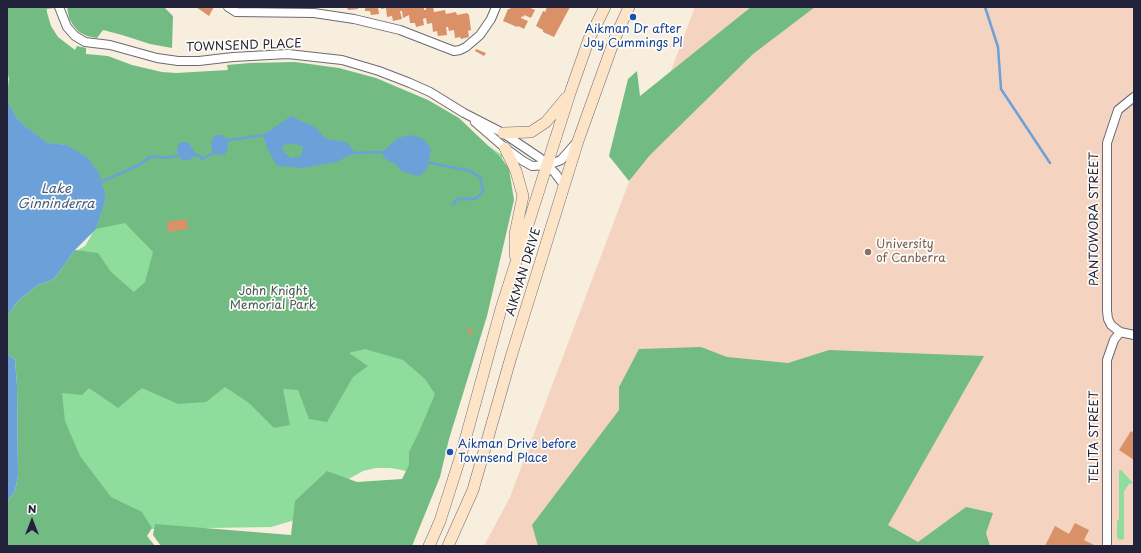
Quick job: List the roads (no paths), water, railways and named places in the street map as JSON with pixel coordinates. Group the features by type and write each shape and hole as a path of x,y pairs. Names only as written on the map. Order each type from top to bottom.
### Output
{"main road":[{"name":"AIKMAN DRIVE","path":"429,546 440,521 452,483 502,309 570,93 589,39 605,7"},
{"name":"AIKMAN DRIVE","path":"448,546 473,490 578,141 615,38 629,7"},
{"path":"503,133 531,132 546,122 570,93"},
{"path":"505,148 516,171 523,196 516,234 515,268"}],"street":[{"name":"TOWNSEND PLACE","path":"59,7 67,27 75,36 85,42 110,45 151,57 178,61 199,61 233,57 288,54 342,60 379,71 430,92 464,113 503,133 540,158 548,165 564,185"},
{"path":"228,7 236,12 314,13 354,19 400,30 450,50 458,51 466,47 480,35 496,7"},
{"name":"PANTOWORA STREET","path":"1120,332 1111,325 1108,319 1107,311 1107,144 1118,110 1134,97"},
{"name":"TOWNSEND PLACE","path":"464,113 505,148 523,161 532,166 548,165"},
{"path":"548,165 561,160 578,141"},
{"path":"1120,332 1134,335"},
{"name":"TELITA STREET","path":"1107,546 1107,360 1114,340 1120,332"}],"water":[{"name":"Lake Ginninderra","path":"7,100 16,117 26,127 48,143 67,145 88,158 99,173 106,198 96,229 75,250 54,279 38,285 18,301 7,316"},
{"path":"291,116 316,128 326,139 347,142 355,153 336,162 302,168 277,166 267,148 263,135","holes":["293,144 303,146 301,156 291,158 284,152 282,145"]},
{"path":"216,135 222,135 228,140 228,149 224,155 213,154 211,146 212,139"},
{"path":"409,135 422,138 431,148 427,169 419,176 403,172 395,164 384,158 382,152 398,138"},
{"path":"188,142 197,155 189,160 183,160 178,156 177,150 179,143"},
{"path":"7,353 15,360 17,385 18,475 15,491 7,502"}],"waterway":[{"path":"985,7 998,47 1001,89 1050,163"},
{"path":"227,142 228,140 265,135"},
{"path":"353,153 384,152"},
{"path":"194,155 200,156 202,159 214,153"},
{"path":"99,183 139,165 151,156 166,158 180,155"},
{"path":"426,162 470,171 480,177 483,191 479,196 474,199 457,199 453,205"}],"place":[{"name":"Aikman Dr after Joy Cummings Pl","path":"633,17"},
{"name":"University of Canberra","path":"868,252"},
{"name":"Aikman Drive before Townsend Place","path":"450,452"}],"park label":[{"name":"John Knight Memorial Park","path":"273,299"}]}
